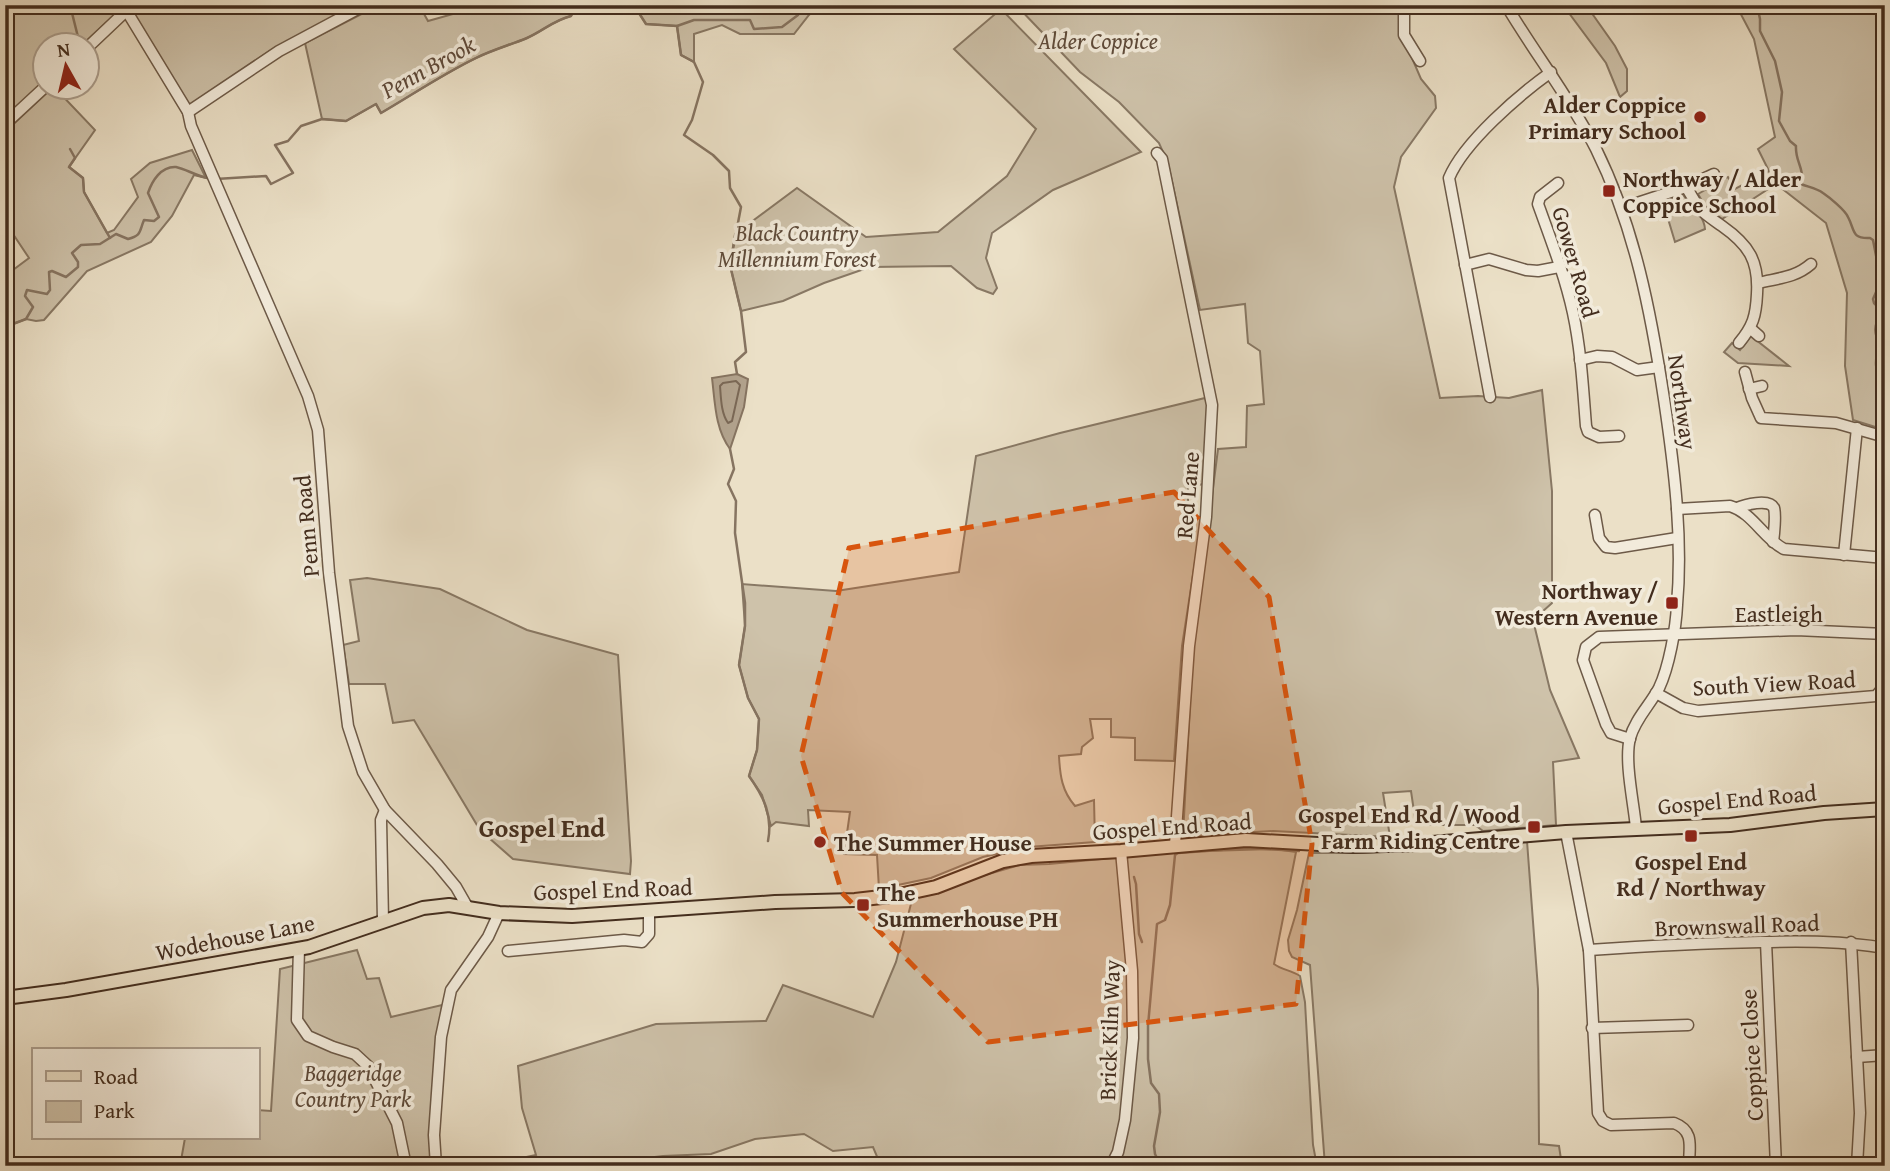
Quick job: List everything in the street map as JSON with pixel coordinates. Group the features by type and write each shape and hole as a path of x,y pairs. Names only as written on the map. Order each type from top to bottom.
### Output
{"main road":[{"name":"Gospel End Road","path":"468,908 499,913 572,916 775,902 855,900 936,887 1003,861 1031,856 1246,840 1384,846 1566,832 1730,825 1825,813 1885,809"},
{"name":"Wodehouse Lane","path":"5,998 66,990 299,948 424,908 449,905 468,908"}],"street":[{"path":"188,112 279,51 365,5"},
{"path":"1404,5 1404,35 1420,61"},
{"name":"Northway","path":"1506,5 1551,72 1596,149 1622,208 1640,270 1659,367 1677,509 1679,582 1673,633 1664,674 1656,694 1643,712 1630,739 1629,756 1636,828"},
{"path":"102,32 125,8"},
{"name":"Penn Road","path":"125,8 188,112 191,126 308,396 318,430 329,572 348,726 363,772 385,810 437,864 456,887 468,908"},
{"path":"1490,397 1449,178 1474,142 1521,94 1551,72"},
{"path":"5,124 32,99"},
{"name":"Red Lane","path":"1157,153 1162,159 1212,405 1206,517 1189,646 1175,845"},
{"path":"1622,208 1686,187 1714,174"},
{"name":"Gower Road","path":"1558,183 1540,197 1538,204 1573,312 1588,432 1599,438 1619,436"},
{"path":"1686,187 1702,211 1746,247 1755,264 1758,283 1756,311 1751,329 1739,343"},
{"path":"1465,265 1489,259 1526,270 1559,267"},
{"path":"1758,283 1790,277 1811,264"},
{"path":"1751,329 1759,336"},
{"path":"1580,360 1597,356 1612,357 1637,370 1659,367"},
{"path":"1745,372 1755,419 1836,423 1885,437"},
{"path":"1749,389 1762,386"},
{"path":"1843,555 1857,428"},
{"path":"1737,508 1745,504 1771,504 1775,533 1773,542"},
{"path":"1677,509 1730,506 1747,515 1773,542 1784,549 1885,558"},
{"path":"1595,515 1599,538 1606,547 1615,548 1677,538"},
{"name":"Eastleigh","path":"1630,739 1611,733 1583,660 1586,647 1598,637 1797,631 1885,634"},
{"name":"South View Road","path":"1656,694 1683,708 1699,711 1876,695 1882,689 1885,677"},
{"path":"383,921 381,820 385,810"},
{"path":"1566,832 1589,950 1598,1113 1603,1121 1611,1125 1674,1123 1684,1127 1689,1133 1689,1166"},
{"name":"Brick Kiln Way","path":"1111,1166 1118,1152 1125,1120 1133,1038 1132,971 1121,850"},
{"path":"508,951 624,940 642,942 649,934 649,911"},
{"path":"436,1166 434,1135 441,1037 451,990 488,937 499,913"},
{"name":"Brownswall Road","path":"1589,950 1766,942 1851,942 1885,948"},
{"name":"Coppice Close","path":"1766,942 1776,1166"},
{"path":"1851,942 1860,1115 1857,1166"},
{"path":"299,948 297,1020 308,1036 355,1054 368,1066 397,1123 406,1166"},
{"path":"1592,1028 1688,1025"},
{"path":"1857,1057 1885,1055"}],"highlighted area":[{"path":"1174,492 1269,597 1312,844 1296,1004 988,1042 842,893 801,756 849,548"}],"green space":[{"path":"5,5 116,5 120,10 96,32 32,32 32,93 5,119"},
{"path":"127,5 356,5 271,50 188,106"},
{"path":"379,5 419,5 428,21 471,9 474,5 577,5 571,16 464,64 381,113 376,104 346,121 322,119 305,43"},
{"path":"624,5 705,5 707,8 736,5 819,5 794,34 740,34 722,25 694,34 694,62 681,55 677,26 646,24 637,10"},
{"name":"Alder Coppice","path":"1016,5 1399,5 1399,28 1421,79 1435,96 1436,108 1401,157 1394,187 1440,398 1509,398 1542,390 1552,491 1552,603 1533,620 1550,690 1579,758 1553,762 1556,825 1483,831 1475,825 1416,825 1411,791 1383,793 1390,837 1273,831 1183,836 1193,645 1218,449 1246,447 1247,406 1264,404 1260,351 1248,343 1245,304 1200,310 1168,163 1159,143 1119,102 1080,72"},
{"path":"1563,5 1586,5 1615,46 1627,69 1627,91 1620,97 1606,63"},
{"path":"1736,5 1885,5 1885,430 1853,420 1845,366 1847,293 1826,223 1776,184 1722,219 1705,206 1698,194 1728,177 1735,189 1769,171 1758,149 1775,137 1754,39"},
{"name":"Black Country Millennium Forest","path":"1001,9 1141,152 1053,190 992,233 986,258 997,288 993,294 977,288 951,266 870,267 783,301 741,311 730,265 735,234 797,188 866,237 938,232 1007,176 1036,129 954,49"},
{"path":"37,102 68,102 95,130 69,167 83,178 84,192 107,233 114,230 138,197 131,179 150,163 192,150 206,178 194,175 172,216 151,242 87,271 44,320 26,319 5,327 5,276 29,258 5,222 5,132"},
{"path":"1684,196 1698,211 1705,229 1675,242 1663,202"},
{"path":"1751,336 1789,366 1738,363 1724,352 1732,343 1740,350"},
{"path":"1205,398 1208,406 1204,484 1188,486 1188,516 1202,517 1182,646 1174,761 1135,760 1135,738 1111,737 1111,719 1090,719 1093,738 1082,747 1081,754 1059,756 1062,783 1075,806 1094,800 1095,842 1028,847 983,857 931,878 879,889 877,855 844,854 850,812 808,810 809,826 776,822 771,826 762,795 749,776 757,750 759,719 748,698 739,665 745,626 742,584 836,591 959,572 976,456"},
{"path":"367,578 440,589 527,630 618,655 630,874 513,859 480,830 414,720 393,723 385,684 349,684 343,645 359,641 350,580"},
{"path":"1527,841 1538,989 1539,1144 1559,1146 1562,1166 1325,1166 1310,965 1292,957 1288,940 1309,853 1363,853"},
{"path":"1275,849 1296,852 1274,964 1300,976 1305,1002 1313,1145 1317,1166 881,1166 873,1147 833,1151 804,1134 755,1139 711,1154 630,1160 613,1166 503,1166 502,1162 536,1155 522,1108 518,1066 656,1024 766,1021 783,985 873,1017 896,962 913,896 1020,865 1175,852"},
{"name":"Baggeridge Country Park","path":"357,950 367,979 379,978 391,1017 442,1005 430,1135 432,1166 180,1166 185,1140 259,1140 259,1110 271,1111 280,969"}],"water":[{"path":"737,374 748,379 744,407 730,449 721,433 712,378"}],"waterway":[{"path":"70,5 77,32"},
{"name":"Penn Brook","path":"216,179 266,176 271,184 293,173 275,145 288,141 301,126 322,119 346,121 376,104 381,113 464,64 571,16 577,5"},
{"name":"Penn Brook","path":"624,5 637,10 646,24 677,26 694,20 750,20 754,29 782,27 798,15 795,5"},
{"path":"1757,5 1760,31 1775,61 1782,92 1779,121 1790,141 1796,146 1802,174 1801,184 1829,197 1846,214 1854,233 1873,240 1881,281 1873,299 1883,312 1876,326 1880,346 1876,366 1885,384"},
{"path":"677,26 681,55 694,62 703,82 692,120 684,135 713,155 729,171 730,188 741,207 730,265 741,311 746,352 735,362 737,374"},
{"path":"70,149 75,158 69,167 83,178 84,192 110,238"},
{"name":"Penn Brook","path":"5,327 26,319 33,307 25,296 27,290 47,294 50,290 49,272 66,277 78,267 72,253 81,245 100,244 116,234 128,239 133,238 144,220 154,221 159,217 148,193 155,179 166,169 176,167 209,178"},
{"path":"730,449 734,469 728,484 736,501 735,533 745,603 745,626 739,665 748,698 759,719 757,750 749,776 766,807 768,841"},
{"path":"1509,844 1532,841"},
{"path":"1330,851 1380,852 1502,845"},
{"path":"1161,1166 1154,1146 1160,1112 1159,1094 1151,1083 1148,1026 1157,924 1165,920 1170,905 1175,855 1248,848 1299,851"},
{"path":"1134,877 1142,942"}],"place":[{"name":"Alder Coppice Primary School","path":"1700,117"},
{"name":"Northway / Alder Coppice School","path":"1609,191"},
{"name":"Northway / Western Avenue","path":"1672,603"},
{"name":"Gospel End Rd / Wood Farm Riding Centre","path":"1534,827"},
{"name":"Gospel End Rd / Northway","path":"1691,836"},
{"name":"The Summer House","path":"820,842"},
{"name":"The Summerhouse PH","path":"863,905"}],"district":[{"name":"Gospel End","path":"542,827"}]}
